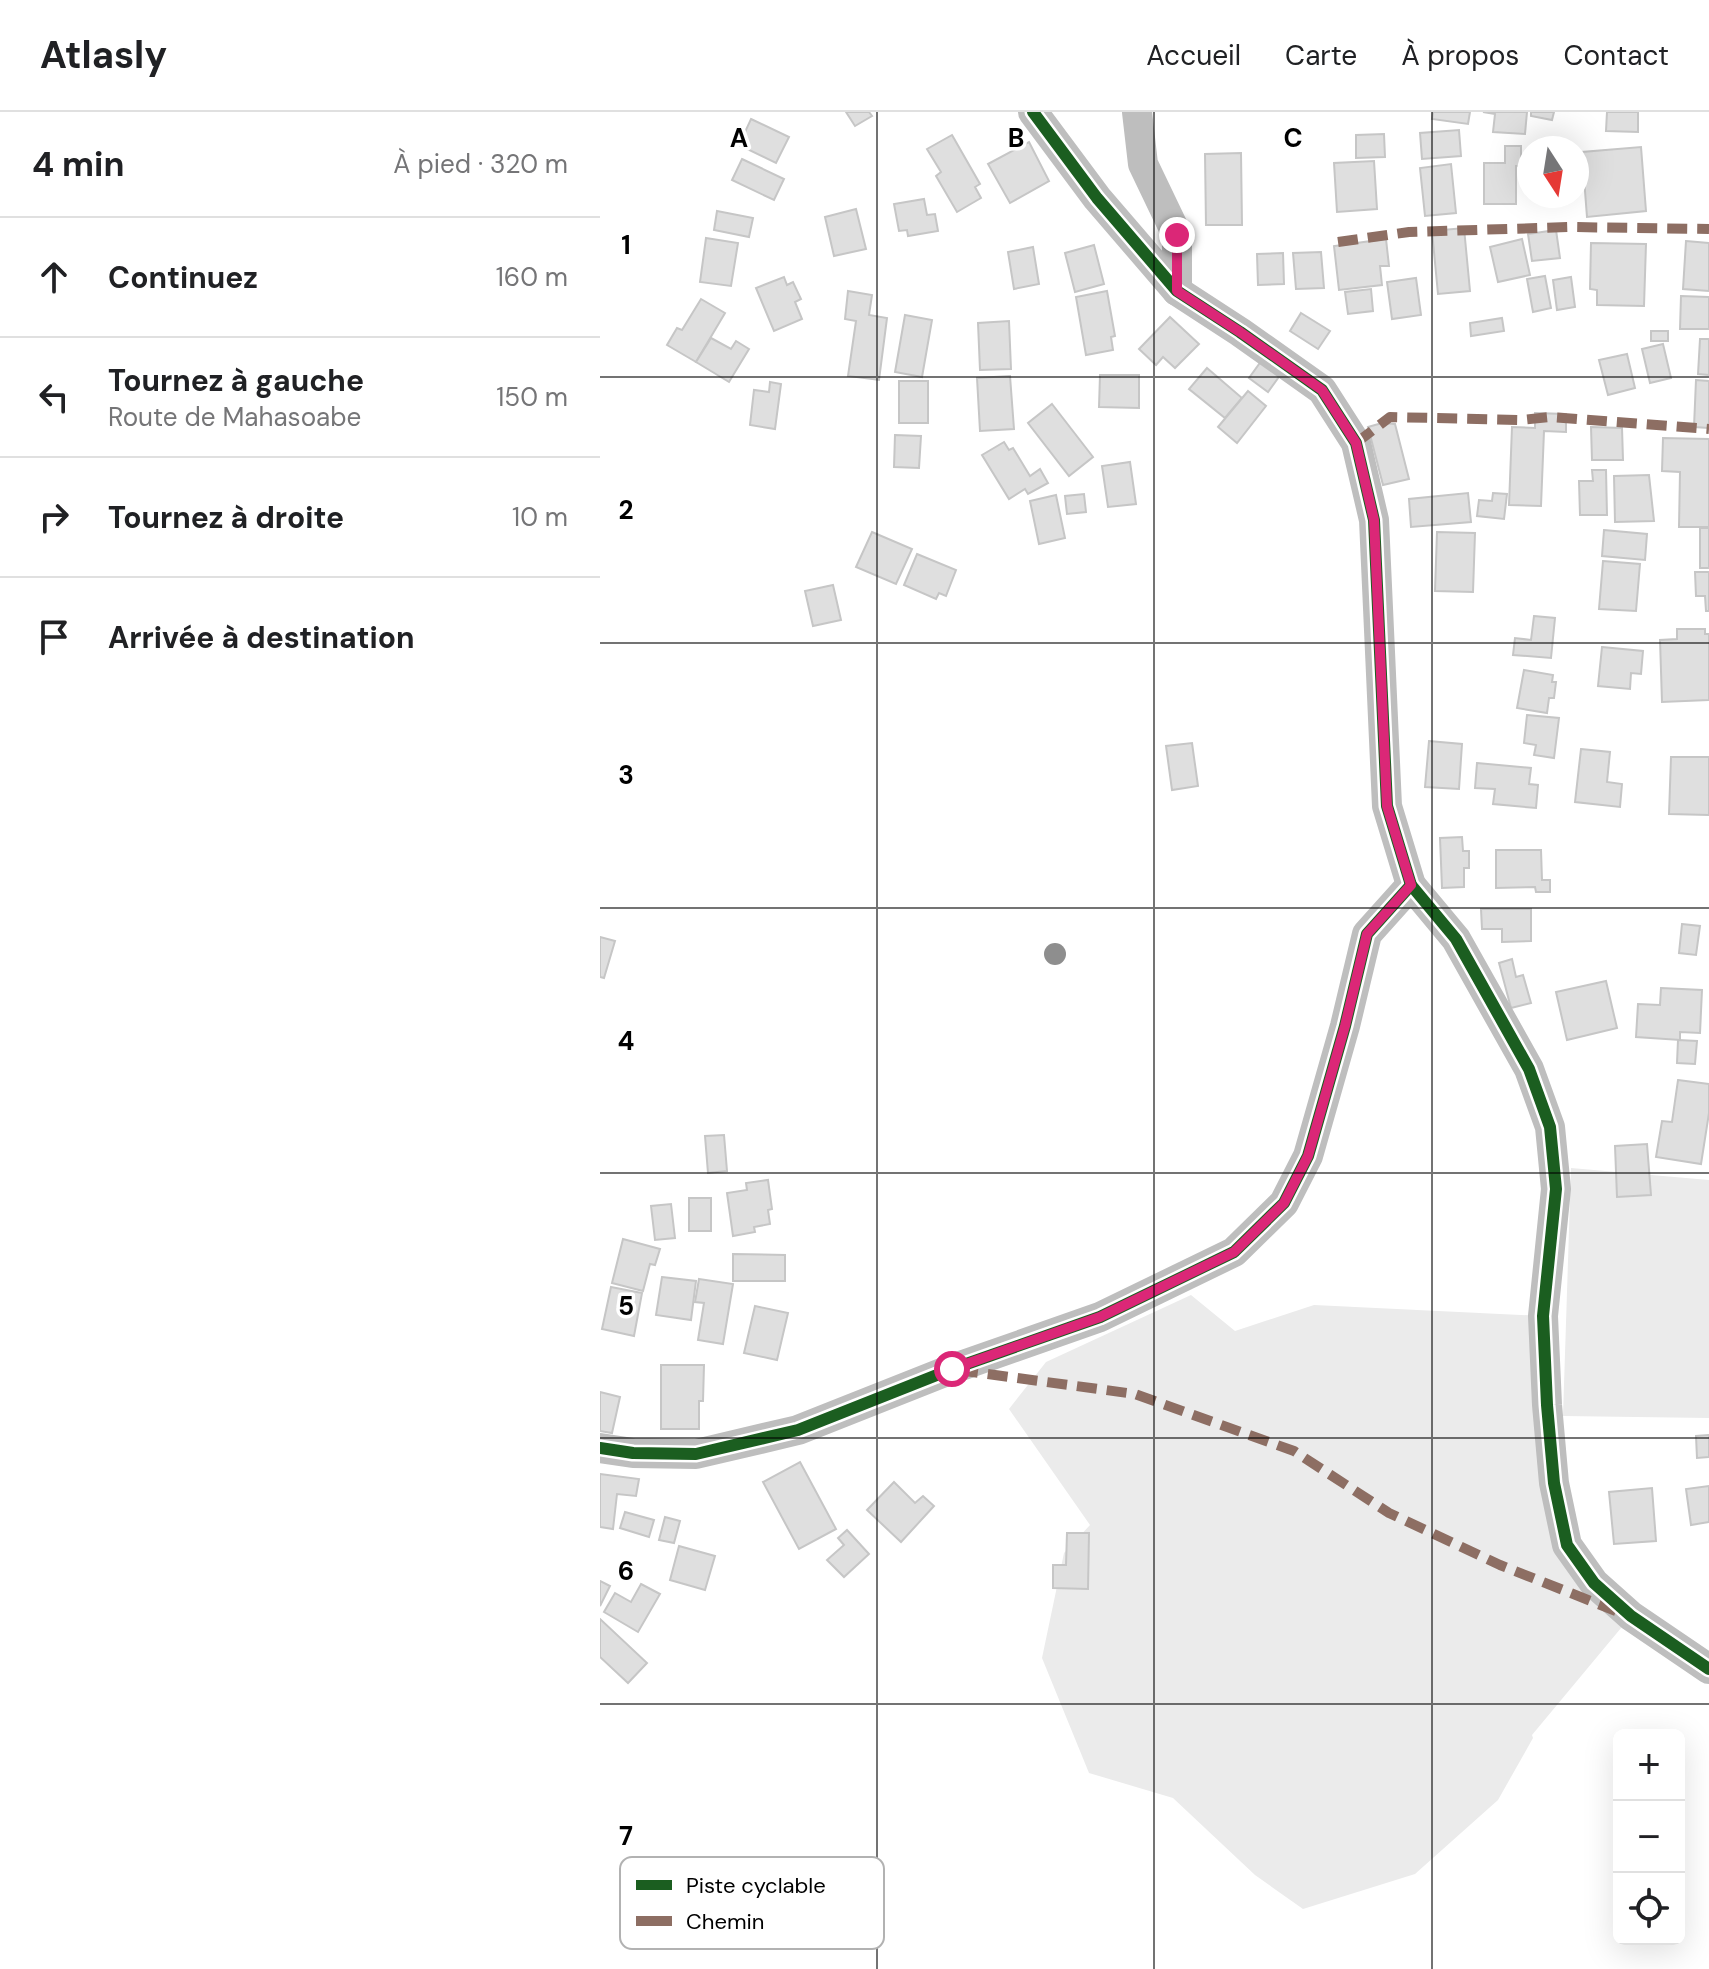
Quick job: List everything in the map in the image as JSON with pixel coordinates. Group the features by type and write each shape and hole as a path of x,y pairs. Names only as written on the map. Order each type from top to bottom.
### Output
{"street":[{"path":"1033,112 1097,198 1177,291 1322,390 1356,443 1374,520 1387,806 1411,885 1456,939 1529,1069 1550,1127 1556,1189 1543,1316 1545,1375 1554,1483 1567,1545 1594,1583 1631,1616 1709,1669"},
{"path":"1137,112 1143,164 1177,235 1177,291"},
{"path":"600,1448 633,1453 696,1454 798,1430 952,1369 1100,1317 1234,1252 1284,1203 1308,1156 1367,934 1411,885"}],"shaded area":[{"path":"1571,1168 1709,1180 1709,1418 1563,1416"},
{"path":"1191,1295 1235,1331 1314,1305 1543,1316 1567,1545 1631,1616 1532,1735 1498,1800 1415,1874 1303,1909 1255,1875 1173,1798 1089,1773 1042,1658 1064,1553 1090,1525 1009,1409 1046,1362"}],"building":[{"path":"846,112 869,112 872,116 855,126"},
{"path":"1433,112 1470,112 1468,124 1432,119"},
{"path":"1483,112 1527,112 1525,134 1493,132 1495,114"},
{"path":"1531,112 1554,112 1552,120 1531,116"},
{"path":"1607,112 1638,112 1638,132 1606,131"},
{"path":"751,119 789,137 776,163 739,145"},
{"path":"1459,130 1461,156 1422,159 1420,133"},
{"path":"1384,134 1385,157 1356,158 1356,135"},
{"path":"952,135 980,184 975,187 981,198 957,212 936,176 941,172 927,149"},
{"path":"1029,142 1049,181 1010,203 988,164"},
{"path":"1505,146 1517,146 1516,204 1484,204 1484,163 1505,163"},
{"path":"1641,147 1646,211 1587,217 1589,151"},
{"path":"1241,153 1242,225 1206,225 1205,154"},
{"path":"742,159 784,179 774,200 732,180"},
{"path":"1374,161 1377,209 1337,212 1334,163"},
{"path":"1451,164 1456,213 1425,216 1420,168"},
{"path":"924,199 927,215 935,214 938,231 908,236 907,230 899,231 894,204"},
{"path":"856,209 866,249 834,256 825,217"},
{"path":"717,211 753,218 749,237 714,230"},
{"path":"1464,228 1470,291 1438,294 1432,231"},
{"path":"1556,230 1560,258 1532,261 1528,234"},
{"path":"706,238 738,243 731,286 700,282"},
{"path":"1386,239 1389,266 1380,266 1382,285 1339,290 1334,246"},
{"path":"1522,239 1530,275 1498,282 1490,247"},
{"path":"1686,241 1709,243 1709,291 1683,289"},
{"path":"1591,243 1646,244 1644,306 1597,305 1597,290 1590,289"},
{"path":"1094,245 1104,284 1075,292 1065,253"},
{"path":"1033,247 1039,284 1014,289 1008,252"},
{"path":"1321,252 1324,288 1296,289 1293,253"},
{"path":"1283,253 1284,284 1258,285 1257,254"},
{"path":"1545,276 1551,308 1533,312 1527,279"},
{"path":"784,277 787,285 793,282 801,299 795,302 802,319 774,331 756,288"},
{"path":"1571,277 1575,307 1557,310 1553,280"},
{"path":"1416,278 1421,315 1392,319 1387,282"},
{"path":"1371,289 1373,311 1348,314 1345,292"},
{"path":"848,291 872,295 869,315 887,318 879,380 848,376 856,321 845,319"},
{"path":"1107,291 1115,336 1111,337 1113,350 1086,355 1076,297"},
{"path":"1681,296 1709,297 1709,329 1680,329"},
{"path":"701,299 725,313 696,362 667,345 677,328 682,330"},
{"path":"1301,313 1330,331 1318,349 1290,331"},
{"path":"905,315 932,320 922,377 895,372"},
{"path":"1170,317 1199,344 1175,368 1163,357 1156,365 1139,349"},
{"path":"1502,318 1504,331 1471,336 1470,323"},
{"path":"1009,321 1011,369 980,370 978,323"},
{"path":"1651,331 1668,331 1668,341 1651,341"},
{"path":"711,338 731,349 736,341 749,349 729,382 696,362"},
{"path":"1700,339 1709,339 1709,375 1698,374"},
{"path":"1663,344 1671,378 1650,383 1642,349"},
{"path":"1627,354 1635,388 1608,395 1599,360"},
{"path":"1262,360 1281,374 1268,392 1249,378"},
{"path":"1207,368 1242,398 1225,418 1189,389"},
{"path":"1100,375 1139,375 1139,408 1099,407"},
{"path":"1010,376 1014,429 980,431 977,378"},
{"path":"1696,380 1709,381 1709,428 1694,427"},
{"path":"899,381 928,381 928,423 899,423"},
{"path":"770,382 781,384 775,429 750,425 754,390 769,392"},
{"path":"1248,391 1266,406 1237,443 1218,427"},
{"path":"1052,404 1093,457 1069,476 1028,423"},
{"path":"1535,413 1566,414 1566,432 1544,431 1541,506 1509,505 1512,427 1535,428"},
{"path":"1382,423 1395,424 1409,479 1383,485 1368,427"},
{"path":"1591,427 1622,428 1623,460 1592,460"},
{"path":"895,435 921,436 919,468 894,467"},
{"path":"1663,438 1709,439 1709,527 1679,527 1680,472 1662,471"},
{"path":"1004,442 1009,450 1013,448 1030,476 1040,469 1048,483 1028,494 1025,489 1009,499 982,455"},
{"path":"1130,462 1136,504 1108,507 1102,466"},
{"path":"1592,470 1606,470 1607,515 1580,515 1579,481 1593,481"},
{"path":"1649,475 1654,521 1615,522 1614,476"},
{"path":"1468,493 1471,522 1411,527 1409,499"},
{"path":"1493,493 1507,494 1504,519 1477,516 1479,500 1492,501"},
{"path":"1084,494 1086,512 1067,514 1065,496"},
{"path":"1056,495 1065,538 1039,544 1030,501"},
{"path":"1700,528 1709,528 1709,568 1700,568"},
{"path":"1604,530 1647,534 1645,560 1602,556"},
{"path":"872,532 912,549 896,584 856,567"},
{"path":"1437,532 1475,533 1473,592 1435,591"},
{"path":"917,554 956,570 946,596 939,593 936,599 904,585"},
{"path":"1603,561 1640,564 1636,611 1599,609"},
{"path":"1695,572 1709,572 1709,611 1706,611 1705,596 1696,596"},
{"path":"833,585 841,620 813,626 805,591"},
{"path":"1534,616 1555,618 1551,658 1513,655 1515,638 1531,640"},
{"path":"1677,629 1705,629 1705,634 1709,634 1709,700 1662,702 1660,640 1677,639"},
{"path":"1602,647 1643,651 1641,674 1631,673 1630,689 1598,686"},
{"path":"1524,670 1553,675 1552,682 1556,682 1554,698 1549,698 1547,713 1517,708"},
{"path":"1527,715 1559,718 1554,758 1534,755 1536,745 1524,743"},
{"path":"1429,741 1462,744 1459,789 1425,787"},
{"path":"1192,743 1198,786 1172,790 1166,746"},
{"path":"1581,749 1610,752 1607,782 1622,784 1620,807 1575,802"},
{"path":"1671,757 1709,757 1709,815 1669,814"},
{"path":"1477,763 1531,768 1529,784 1538,785 1536,808 1493,804 1495,789 1475,788"},
{"path":"1462,837 1463,851 1469,851 1469,868 1464,868 1464,887 1442,888 1440,838"},
{"path":"1496,850 1541,850 1542,880 1550,880 1550,892 1536,892 1535,887 1496,888"},
{"path":"1481,909 1531,909 1531,941 1502,942 1502,929 1482,929"},
{"path":"1682,924 1700,926 1696,955 1679,953"},
{"path":"600,937 615,941 604,978 600,977"},
{"path":"1512,959 1516,977 1523,975 1531,1003 1511,1008 1499,963"},
{"path":"1606,981 1617,1028 1567,1040 1556,992"},
{"path":"1661,988 1702,990 1700,1033 1680,1032 1680,1040 1636,1037 1638,1004 1660,1005"},
{"path":"1678,1040 1697,1041 1695,1064 1677,1063"},
{"path":"1678,1080 1709,1084 1709,1113 1701,1164 1656,1157 1662,1121 1672,1122"},
{"path":"724,1135 727,1171 708,1173 705,1136"},
{"path":"1647,1144 1651,1195 1617,1197 1615,1146"},
{"path":"768,1180 772,1209 768,1210 770,1224 754,1227 755,1232 733,1236 727,1193 747,1190 746,1183"},
{"path":"689,1198 711,1198 711,1231 689,1231"},
{"path":"671,1204 675,1238 655,1240 651,1206"},
{"path":"623,1239 660,1249 655,1265 650,1264 643,1291 612,1283"},
{"path":"733,1254 785,1255 785,1281 733,1281"},
{"path":"662,1277 696,1281 691,1320 656,1315"},
{"path":"699,1279 733,1284 723,1344 698,1340 704,1303 695,1302"},
{"path":"611,1287 642,1293 634,1336 602,1329"},
{"path":"755,1306 788,1313 777,1360 744,1353"},
{"path":"661,1365 704,1365 699,1429 661,1429"},
{"path":"600,1392 620,1397 612,1433 600,1431"},
{"path":"1709,1435 1709,1457 1697,1458 1696,1436"},
{"path":"800,1462 836,1529 799,1549 763,1482"},
{"path":"600,1474 639,1479 636,1496 617,1494 613,1529 600,1527"},
{"path":"894,1482 915,1503 923,1496 934,1506 901,1542 867,1510"},
{"path":"1709,1486 1709,1522 1691,1525 1686,1489"},
{"path":"1652,1488 1656,1541 1614,1544 1609,1492"},
{"path":"625,1512 654,1520 649,1537 620,1528"},
{"path":"665,1517 680,1521 674,1543 659,1540"},
{"path":"847,1530 869,1554 844,1577 827,1560 844,1545 838,1538"},
{"path":"1067,1533 1089,1533 1088,1589 1053,1588 1053,1565 1066,1565"},
{"path":"679,1546 715,1556 705,1590 670,1580"},
{"path":"600,1581 610,1586 600,1606"},
{"path":"641,1584 660,1594 638,1632 604,1612 615,1593 631,1602"},
{"path":"600,1619 647,1663 628,1683 600,1657"}],"marked path":[{"path":"1338,242 1409,232 1571,227 1709,229"},
{"path":"1356,443 1390,417 1521,420 1550,417 1709,429"},
{"path":"958,1370 1135,1394 1294,1451 1389,1513 1500,1565 1616,1611"}],"cycle path":[{"path":"1033,112 1097,198 1177,291 1322,390 1356,443 1374,520 1387,806 1411,885 1456,939 1529,1069 1550,1127 1556,1189 1543,1316 1554,1483 1567,1545 1594,1583 1631,1616 1709,1669"},
{"path":"600,1448 633,1453 696,1454 798,1430 952,1369 1100,1317 1234,1252 1284,1203 1308,1156 1367,934 1411,885"}],"route":[{"path":"952,1369 1100,1317 1234,1252 1284,1203 1308,1156 1367,934 1411,885 1387,806 1374,520 1356,443 1322,390 1177,291 1177,235"}]}
